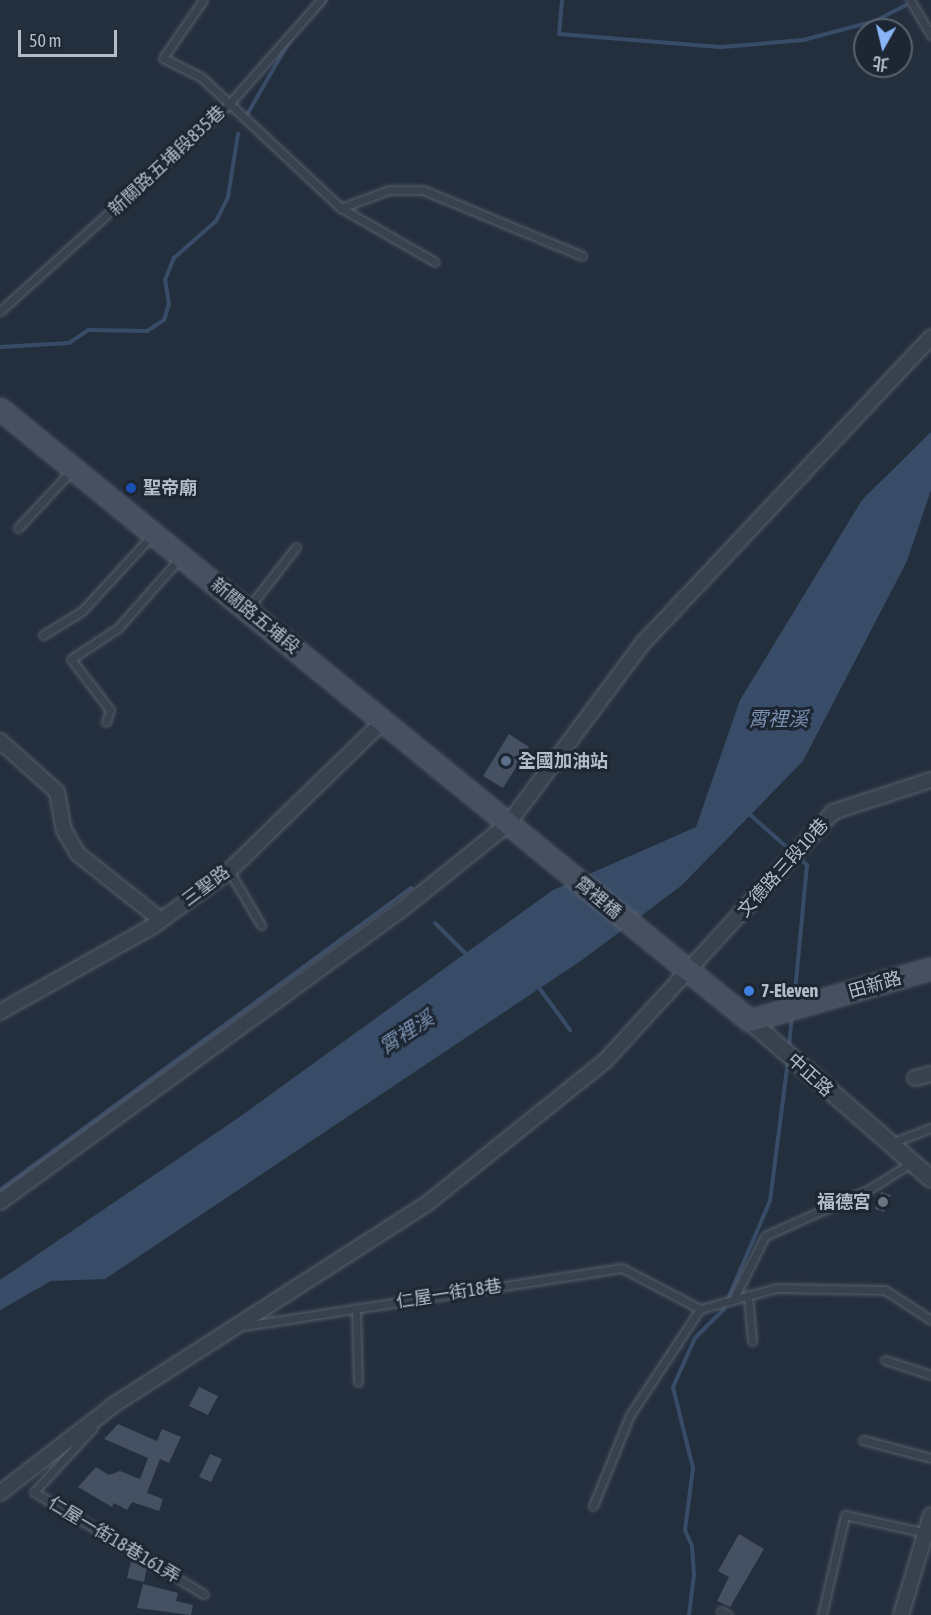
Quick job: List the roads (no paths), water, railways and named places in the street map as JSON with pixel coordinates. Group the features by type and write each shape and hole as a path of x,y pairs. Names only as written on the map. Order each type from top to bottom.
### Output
{"main road":[{"name":"新關路五埔段","path":"0,409 508,824"},
{"name":"霄裡橋","path":"508,824 687,973"},
{"name":"田新路","path":"750,1021 931,969"},
{"name":"中正路","path":"687,973 750,1021"}],"street":[{"path":"0,1202 401,910 508,824 643,643 931,337"},
{"name":"三聖路","path":"0,1012 161,920 229,871 382,721"},
{"path":"1,740 57,792 64,830 78,854 161,920"},
{"name":"文德路三段10巷","path":"232,1328 424,1206 605,1060 833,812 931,780"},
{"name":"中正路","path":"750,1021 888,1144 931,1179"},
{"path":"915,1078 931,1074"},
{"name":"仁屋一街18巷","path":"0,1494 115,1404 232,1328"},
{"path":"901,1615 928,1534 931,1515"}],"lane":[{"path":"203,0 163,58 201,77 341,208 435,262"},
{"name":"新關路五埔段835巷","path":"0,311 229,104 321,0"},
{"path":"910,0 931,35"},
{"path":"341,208 389,190 423,190 582,256"},
{"path":"18,528 74,468"},
{"path":"43,635 82,610 154,533"},
{"path":"248,610 296,547"},
{"path":"106,722 110,710 71,659 118,628 182,556"},
{"path":"229,871 261,926"},
{"path":"888,1144 931,1128"},
{"path":"734,1298 765,1236 868,1190 911,1163"},
{"name":"仁屋一街18巷","path":"232,1328 622,1269 700,1309"},
{"path":"593,1506 630,1415 700,1309 776,1288 885,1290 911,1303 931,1320"},
{"path":"748,1295 752,1341"},
{"path":"356,1308 358,1382"},
{"path":"885,1360 931,1375"},
{"name":"仁屋一街18巷161弄","path":"115,1404 34,1492 204,1594"},
{"path":"863,1440 931,1458"},
{"path":"822,1615 845,1515 928,1534"}],"water":[{"name":"霄裡溪","path":"931,432 931,490 907,561 803,761 681,886 582,960 105,1279 51,1281 0,1310 0,1280 238,1118 553,890 696,827 740,700 862,500"}],"waterway":[{"path":"317,9 326,0"},
{"path":"562,0 559,34 722,47 803,40 875,21 905,6"},
{"path":"245,118 292,37"},
{"path":"0,347 69,343 88,330 147,331 164,320 169,304 165,280 174,258 216,221 228,197 238,134"},
{"path":"747,812 807,865 794,1002"},
{"path":"0,1190 411,888"},
{"path":"435,923 468,956"},
{"path":"537,985 570,1030"},
{"path":"789,1047 792,1015"},
{"path":"689,1615 694,1575 692,1546 685,1530 693,1468 673,1387 695,1338 723,1310 770,1201 788,1060"}],"place":[{"name":"聖帝廟","path":"131,488"},
{"name":"全國加油站","path":"506,761"},
{"name":"7-Eleven","path":"749,991"},
{"name":"福德宮","path":"883,1202"}]}
